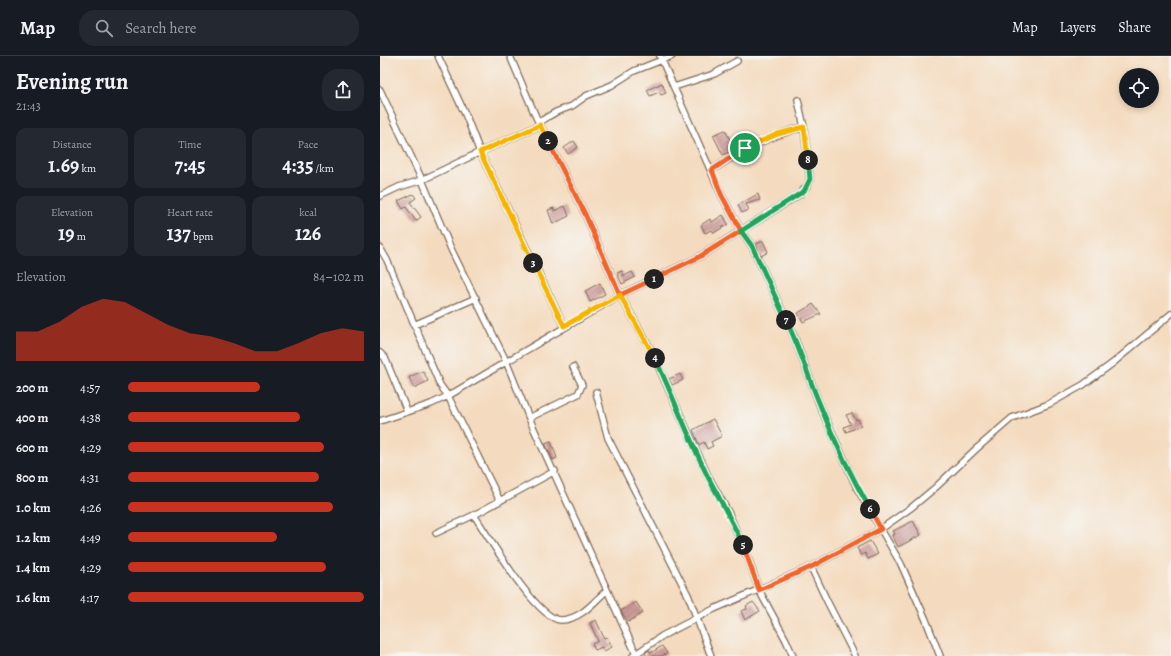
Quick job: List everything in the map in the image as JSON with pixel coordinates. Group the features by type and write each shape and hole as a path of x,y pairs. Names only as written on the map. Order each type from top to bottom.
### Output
{"street":[{"path":"438,56 466,116 480,152 564,326"},
{"path":"510,56 539,123 585,214 620,295 651,350 707,474 729,514 749,561 759,590 793,656"},
{"path":"380,196 399,187 422,180 539,123 556,112 572,106 586,96 612,85 634,71 661,58 672,56"},
{"path":"661,58 692,129 712,170 721,194 758,259 795,339 820,406 857,488 881,529 917,599 940,656"},
{"path":"674,87 708,76 737,62"},
{"path":"380,90 422,180 451,249 506,361 636,655 662,636 723,604 811,567 881,529 912,507 936,487 974,450 1012,418 1049,404 1083,385 1171,314"},
{"path":"380,421 431,404 448,396 564,326 620,295 699,257 800,194 807,186 809,172 804,127 798,100"},
{"path":"712,170 745,148 778,134 804,127"},
{"path":"380,248 440,385 448,396 500,501"},
{"path":"414,325 476,298"},
{"path":"380,353 385,358 407,411"},
{"path":"530,418 580,391 582,385 573,367"},
{"path":"596,392 608,438 688,595 711,656"},
{"path":"436,533 474,515 555,471"},
{"path":"474,515 506,564 548,616 561,620 571,618 582,613 607,590"},
{"path":"811,567 855,656"}],"building":[{"path":"662,83 666,93 661,95 659,92 650,96 647,90"},
{"path":"725,130 735,149 723,155 713,135"},
{"path":"574,141 578,147 568,154 564,148"},
{"path":"413,194 416,198 410,202 421,217 416,221 406,207 403,209 398,201"},
{"path":"758,194 760,200 746,204 749,210 742,213 738,205"},
{"path":"565,206 569,216 553,224 548,210 554,208 554,211"},
{"path":"723,215 728,224 714,233 712,230 705,233 701,225 710,219 712,222"},
{"path":"763,241 768,252 761,256 756,244"},
{"path":"622,271 624,276 632,272 635,277 622,284 617,273"},
{"path":"600,283 605,294 590,302 585,291"},
{"path":"813,304 821,314 803,322 798,313"},
{"path":"423,371 428,381 414,388 409,377"},
{"path":"680,374 683,380 672,385 669,379"},
{"path":"852,413 856,420 858,419 861,426 846,432 844,427 851,424 846,415"},
{"path":"713,419 722,436 711,442 713,446 707,449 704,442 699,445 693,430"},
{"path":"551,441 557,458 553,460 545,443"},
{"path":"913,521 921,535 898,547 892,535 895,534 893,531"},
{"path":"870,541 878,554 868,559 865,553 861,555 857,548"},
{"path":"636,602 643,613 628,622 621,611"},
{"path":"753,602 760,611 745,620 741,611 747,609 746,606"},
{"path":"596,620 604,638 607,637 612,647 604,651 602,647 595,650 592,644 598,641 590,623"},
{"path":"662,646 667,653 662,656 646,656 645,653 649,650 651,653"}],"route":[{"path":"745,148 712,170 721,194 741,231 699,257 620,295 585,214 540,125 480,152 564,326 620,295 651,350 707,474 729,514 749,561 759,590 811,567 881,529 857,488 820,406 795,339 752,246 741,231 804,191 810,179 804,127 778,134 745,148"}]}
